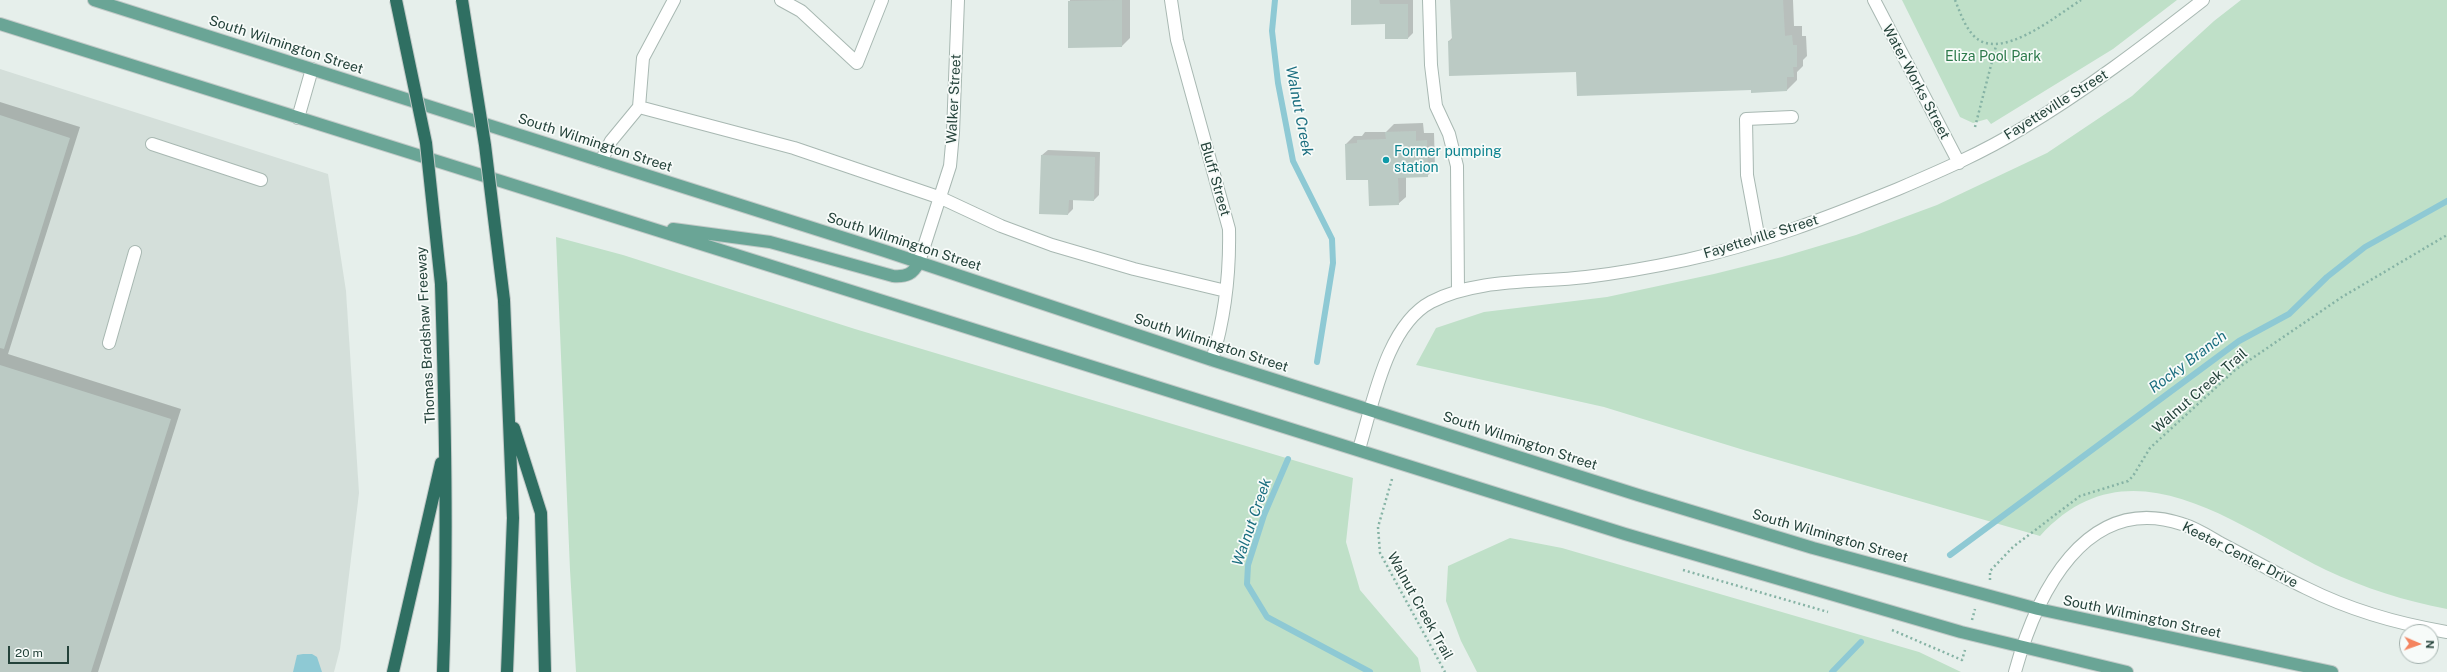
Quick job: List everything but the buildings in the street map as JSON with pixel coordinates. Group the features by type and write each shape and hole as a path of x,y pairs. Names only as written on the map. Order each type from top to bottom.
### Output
{"highway":[{"name":"Thomas Bradshaw Freeway","path":"396,0 426,143 441,284 446,442 446,591 443,672"},
{"path":"462,0 484,138 504,300 510,414 513,518 507,672"},
{"path":"510,414 541,513 545,672"},
{"path":"394,672 446,442"}],"main road":[{"name":"South Wilmington Street","path":"94,0 919,262 1212,360 1812,548 2038,609 2332,672"},
{"path":"0,24 1359,449 1618,532 1793,584 2022,648 2127,672"},
{"path":"640,224 770,242 893,276 901,277 912,273 919,262"}],"street":[{"path":"601,161 611,141 639,107 643,58 674,0"},
{"path":"781,0 801,11 858,63 882,0"},
{"name":"Walker Street","path":"919,262 941,198 950,166 954,133 958,0"},
{"name":"Bluff Street","path":"1170,0 1177,40 1229,229 1230,261 1220,333 1212,360"},
{"path":"1429,0 1431,65 1436,106 1449,134 1457,166 1458,291"},
{"name":"Water Works Street","path":"1874,0 1959,163"},
{"name":"Fayetteville Street","path":"1359,449 1391,349 1400,331 1430,303 1458,291 1479,287 1594,276 1687,259 1758,240 1835,215 1959,163 2020,130 2089,86 2203,0"},
{"path":"298,118 312,69"},
{"path":"639,107 794,148 941,198 1001,226 1066,249 1134,269 1226,291"},
{"path":"1758,240 1747,176 1746,119 1792,117"},
{"path":"152,144 262,180"},
{"path":"109,343 135,252"},
{"name":"Keeter Center Drive","path":"2015,672 2022,648 2038,609 2070,557 2086,540 2102,528 2122,521 2144,517 2184,524 2306,589 2361,611 2400,622 2447,632"}],"path":[{"path":"1955,0 1966,25 1974,36 1984,44 1996,46 2007,44 2029,33 2081,0"},
{"path":"1975,126 1996,46"},
{"name":"Walnut Creek Trail","path":"1990,581 1990,571 2013,547 2074,501 2103,488 2128,481 2133,476 2150,448 2235,370 2342,297 2447,234"},
{"name":"Walnut Creek Trail","path":"1391,478 1378,527 1379,549 1383,561 1445,672"}],"shaded area":[{"path":"0,69 328,174 346,291 359,493 340,649 334,672 0,672"}],"green space":[{"name":"Eliza Pool Park","path":"1902,0 2177,0 2113,49 1991,124 1987,119 1973,123 1960,117"},
{"path":"2241,0 2447,0 2447,609 2385,593 2340,577 2256,532 2183,499 2146,492 2110,493 2074,507 2040,536 1747,451 1604,407 1416,365 1436,328 1484,312 1607,297 1714,274 1782,257 1856,235 1937,205 2047,153 2132,96 2214,21"},
{"path":"556,237 623,255 855,329 1353,478 1346,542 1360,590 1418,658 1421,672 576,672 570,570"},
{"path":"1510,538 1562,548 1919,652 1961,672 1477,672 1461,641 1446,601 1448,566"}],"water":[{"path":"312,654 317,657 322,672 293,672 297,655"}],"waterway":[{"name":"Walnut Creek","path":"1275,0 1272,31 1278,83 1293,161 1332,239 1333,263 1317,362"},
{"name":"Rocky Branch","path":"1950,555 2239,341 2289,314 2327,277 2365,247 2447,201"},
{"name":"Walnut Creek","path":"1288,459 1264,515 1248,565 1247,584 1267,617 1370,672"},
{"name":"Rocky Branch","path":"1832,672 1861,642"}],"place":[{"name":"Former pumping station","path":"1386,160"}]}
